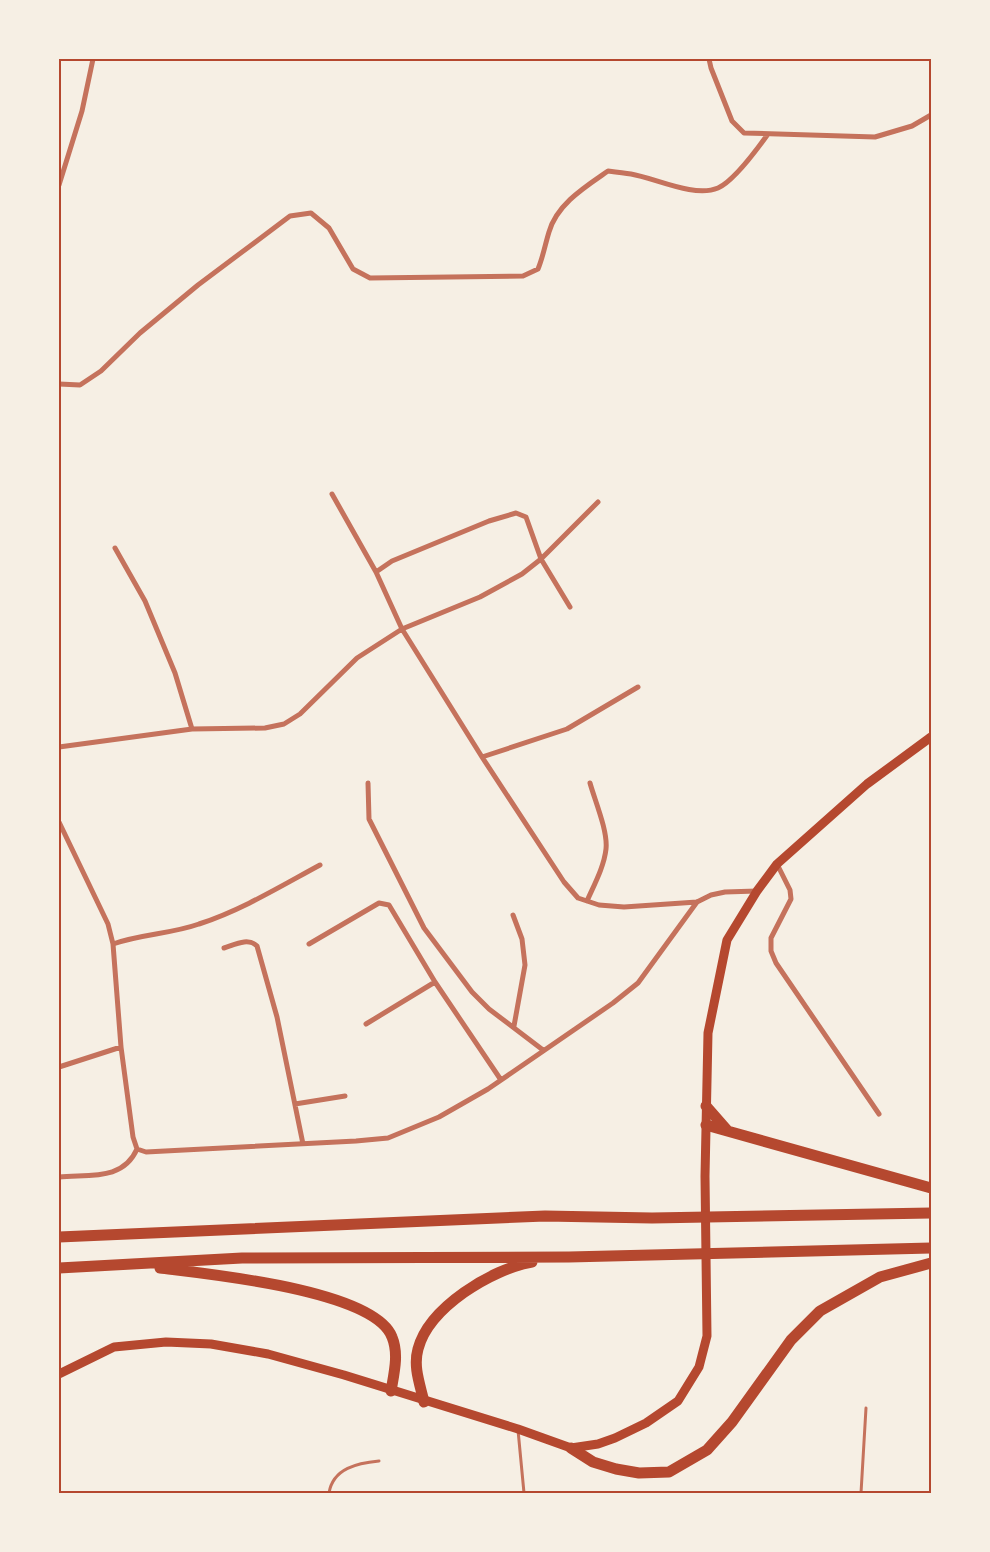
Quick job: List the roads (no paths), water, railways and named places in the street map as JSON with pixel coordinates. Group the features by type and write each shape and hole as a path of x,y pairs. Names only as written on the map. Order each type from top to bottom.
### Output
{"highway":[{"path":"706,1106 727,1130"},
{"path":"706,1125 931,1188"},
{"path":"59,1237 545,1216 652,1218 931,1213"},
{"path":"59,1268 242,1258 671,1256 931,1248"},
{"path":"424,1402 416,1372 418,1349 429,1328 453,1301 487,1277 506,1269 523,1264 568,1257"},
{"path":"571,1448 592,1462 616,1469 639,1473 669,1472 707,1450 732,1422 791,1340 820,1312 880,1277 931,1263"},
{"path":"133,1264 308,1292 356,1307 374,1316 384,1324 392,1337 396,1355 392,1390"}],"main road":[{"path":"59,1374 114,1347 166,1342 211,1344 268,1354 518,1429 571,1448 598,1444 646,1423 678,1401 699,1366 707,1336 706,1106 708,1033 727,940 757,891 777,864 867,784 931,737"}],"street":[{"path":"59,185 80,120 93,59"},
{"path":"709,59 710,68 732,121 744,133 875,137 912,126 931,115"},
{"path":"59,384 80,385 102,371 140,333 198,285 290,216 311,213 329,228 353,268 370,278 523,276 538,270 546,250 549,231 560,208 608,171 633,174 668,185 695,190 719,188 745,165 768,134"},
{"path":"332,494 376,572 402,629 482,757 564,882 578,898 599,905 624,907 697,902 711,895 724,892 757,891"},
{"path":"59,747 192,729 265,728 284,724 300,714 357,658 402,629 480,597 522,574 541,559 598,502"},
{"path":"376,572 392,561 489,521 516,513 526,517 541,559 570,607"},
{"path":"115,548 145,602 175,673 192,729"},
{"path":"482,757 567,729 638,687"},
{"path":"588,902 600,872 606,849 605,837 590,783"},
{"path":"368,784 369,818 424,928 472,992 489,1009 514,1026 543,1050"},
{"path":"59,822 108,924 113,944 121,1046 133,1137 137,1149 132,1161 118,1172 59,1177"},
{"path":"777,864 790,890 791,899 771,938 771,951 776,963 879,1114"},
{"path":"113,944 172,933 208,921 238,909 320,865"},
{"path":"137,1149 146,1152 388,1138 439,1117 501,1080 613,1003 638,982 697,902"},
{"path":"309,944 379,903 389,904 397,914 435,982 501,1080"},
{"path":"514,915 522,939 525,965 514,1026"},
{"path":"224,948 246,941 253,942 256,946 277,1017 303,1144"},
{"path":"366,1024 435,982"},
{"path":"59,1067 121,1046"},
{"path":"295,1104 345,1096"}],"lane":[{"path":"861,1493 866,1408"},
{"path":"518,1429 524,1493"},
{"path":"329,1493 330,1485 345,1469 356,1463 379,1461"}]}
